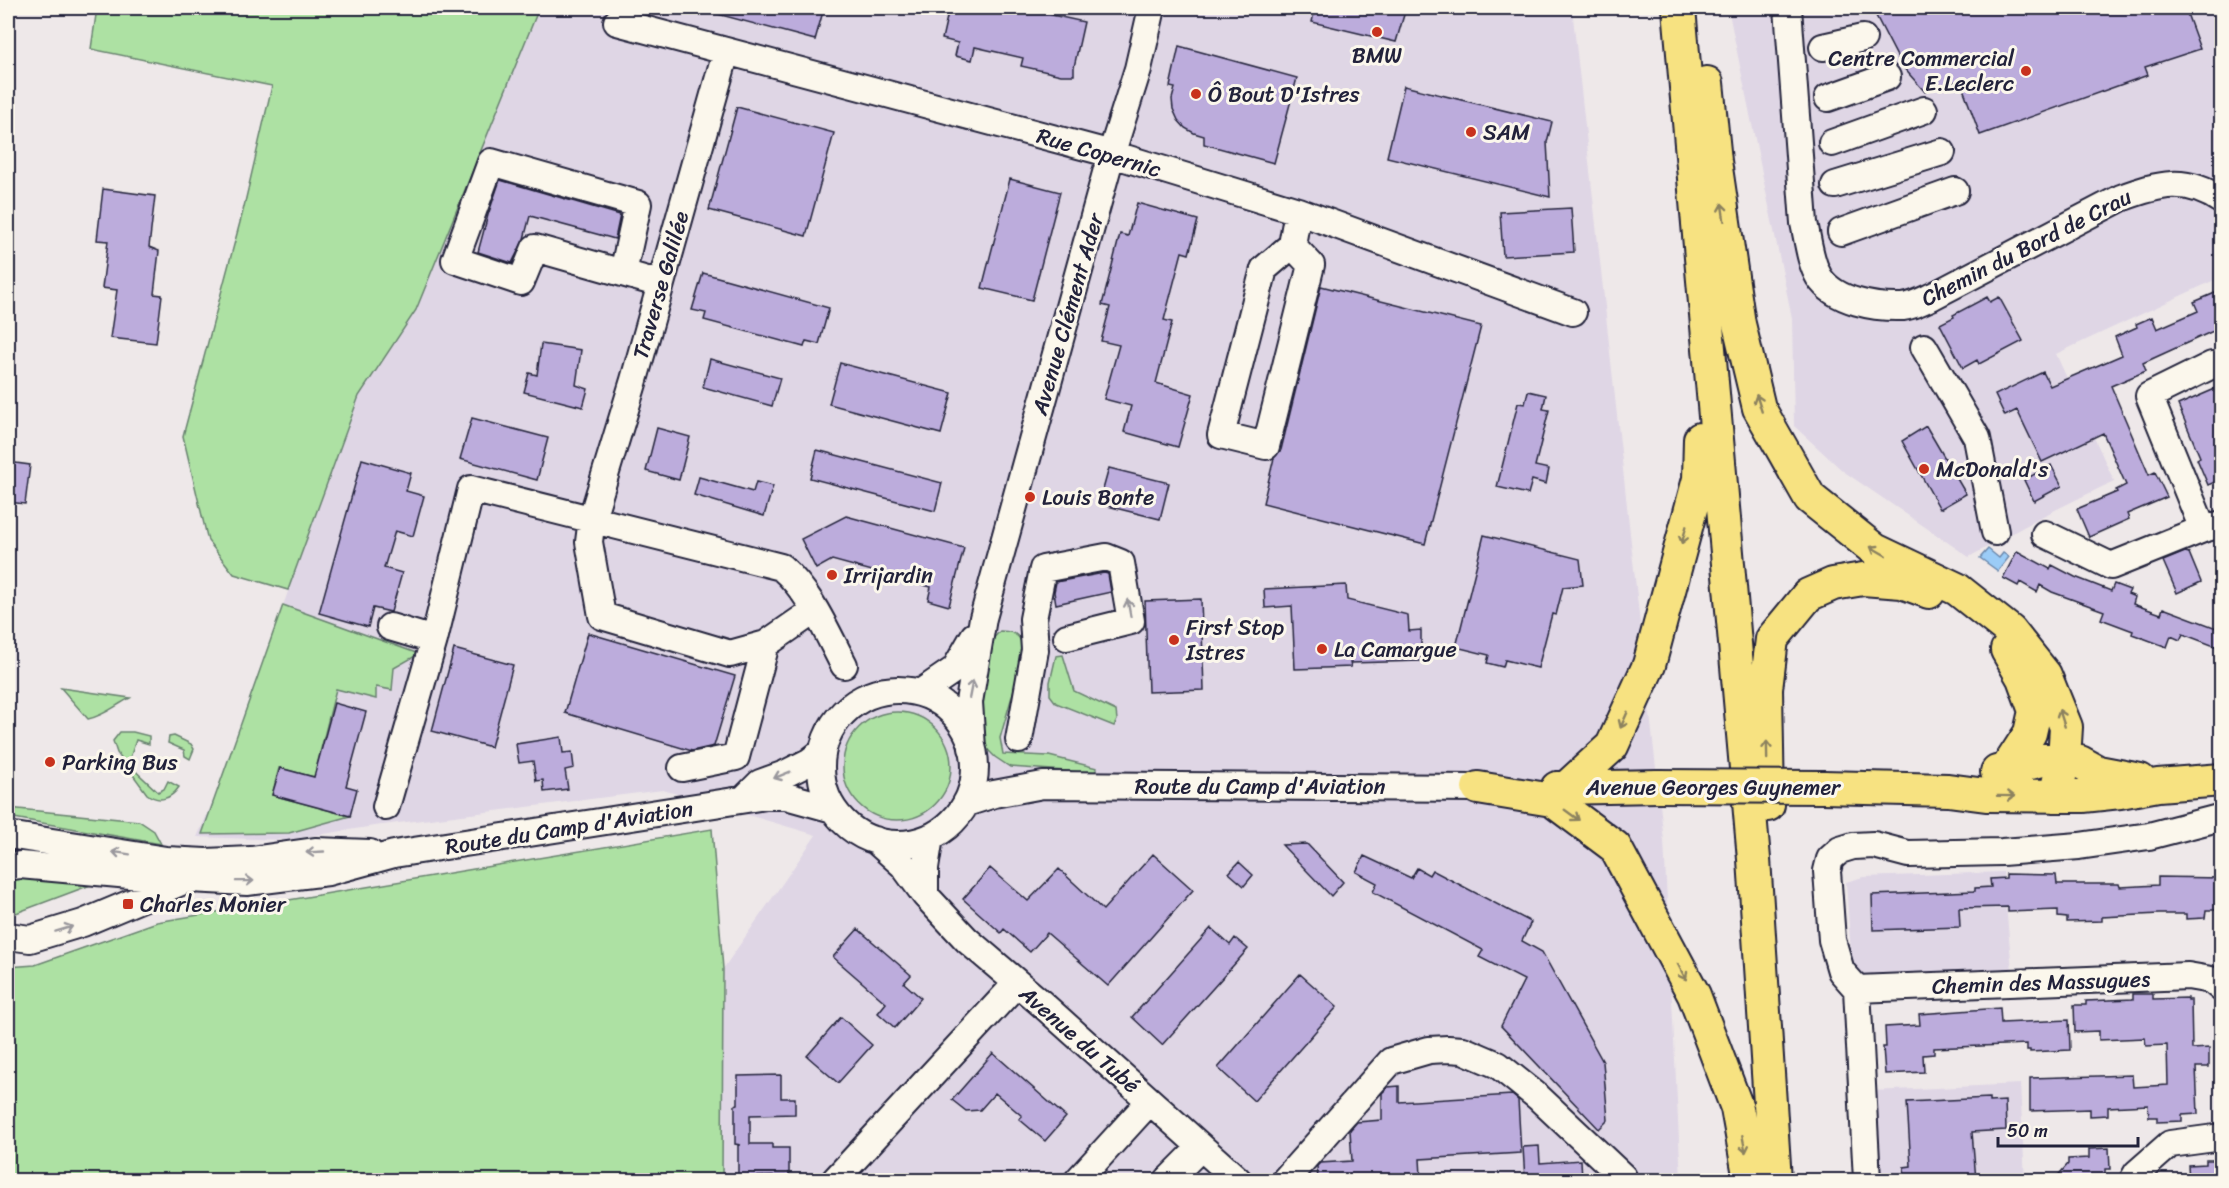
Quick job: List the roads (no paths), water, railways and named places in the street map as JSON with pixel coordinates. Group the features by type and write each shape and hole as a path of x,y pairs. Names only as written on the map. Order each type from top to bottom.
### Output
{"main road":[{"path":"1679,8 1754,859 1776,1180"},
{"path":"1699,8 1715,161 1739,324 1759,408 1810,498 1875,550 1957,589 2010,631 2045,675 2066,727 2045,751"},
{"path":"1566,788 1612,746 1649,665 1699,479 1703,355 1702,274"},
{"path":"1765,1012 1774,930 1768,809 1766,688 1772,639 1808,595 1833,584 1863,579 1902,582 1938,596 1974,620 2010,652 2023,678 2035,711 2055,796"},
{"path":"2045,751 2080,762 2098,772 2142,780 2222,769"},
{"name":"Avenue Georges Guynemer","path":"1948,790 2006,770 2045,751"},
{"name":"Avenue Georges Guynemer","path":"1478,788 1823,787 1948,790 1986,795 2083,796 2158,785 2222,780"},
{"path":"1615,786 1610,787 1605,801 1615,847 1694,995 1737,1108 1750,1180"},
{"path":"1478,788 1552,800 1615,847"}],"street":[{"name":"Chemin du Bord de Crau","path":"1788,8 1804,223 1810,253 1819,277 1836,293 1854,301 1905,307 1924,300 2121,198 2144,189 2167,184 2187,185 2208,192 2222,201"},
{"name":"Avenue Clément Ader","path":"973,756 969,702 983,618 1153,9"},
{"name":"Rue Copernic","path":"616,22 1112,154 1299,211 1573,312"},
{"path":"1823,47 1863,38"},
{"name":"Traverse Galilée","path":"726,52 592,518 589,542 602,616 730,654 766,644"},
{"path":"1828,98 1887,77"},
{"path":"1832,143 1924,110"},
{"path":"1835,185 1942,152"},
{"path":"623,273 638,204 491,162 455,260 520,282 535,248 661,284"},
{"path":"1842,232 1955,191"},
{"path":"1292,245 1311,265 1266,446 1221,435 1264,269 1292,245 1299,211"},
{"path":"1923,347 1977,438 1995,532"},
{"path":"2045,534 2111,566 2212,527 2149,396 2212,365"},
{"path":"386,807 434,640 471,489 781,567 792,576 815,610 844,665 860,682 891,690 920,693 944,705 962,724 973,756 973,785 966,803 945,828 930,837 912,843 874,840 851,828 833,809 824,791 820,772 822,752 829,732 841,715 855,703 873,694 891,690"},
{"path":"1019,740 1035,650 1033,619 1043,569 1106,557 1121,563 1131,621 1067,637"},
{"path":"682,768 736,757 766,644 815,610"},
{"name":"Avenue Clément Ader","path":"920,693 955,669 983,618"},
{"path":"390,627 434,640"},
{"path":"841,715 848,688 844,665"},
{"name":"Route du Camp d'Aviation","path":"744,799 760,783 809,762 822,752"},
{"name":"Route du Camp d'Aviation","path":"973,756 1005,778 1043,785 1478,788"},
{"name":"Route du Camp d'Aviation","path":"966,803 994,794 1043,785"},
{"name":"Route du Camp d'Aviation","path":"8,867 20,865 247,882 328,872 394,854 744,799 786,796 833,809"},
{"path":"1867,1180 1849,980 1832,940 1826,886 1830,859 1840,850 1852,846 1874,845 1908,854 2002,852 2079,846 2149,836 2222,817"},
{"name":"Route du Camp d'Aviation","path":"8,835 166,860 206,862 251,860 315,850 394,854"},
{"path":"925,895 925,868 930,837"},
{"name":"Avenue du Tubé","path":"874,840 903,865 925,895 967,940 1238,1180"},
{"path":"8,936 30,939 83,923 187,879"},
{"name":"Chemin des Massugues","path":"1849,980 2188,976 2211,980 2222,989"},
{"path":"835,1180 1017,983"},
{"path":"1284,1180 1391,1061 1429,1050 1448,1049 1463,1050 1498,1065 1538,1096 1623,1177 1623,1180"},
{"path":"1078,1180 1150,1101"},
{"path":"2133,1180 2136,1173 2170,1144 2222,1137"},
{"path":"1168,1180 1201,1147"}],"water":[{"path":"1988,549 1999,558 2003,553 2009,557 1998,571 1980,558"}],"place":[{"name":"BMW","path":"1377,32"},
{"name":"Centre Commercial E.Leclerc","path":"2026,71"},
{"name":"Ô Bout D'Istres","path":"1196,94"},
{"name":"SAM","path":"1471,132"},
{"name":"McDonald's","path":"1924,469"},
{"name":"Louis Bonte","path":"1030,497"},
{"name":"Irrijardin","path":"832,575"},
{"name":"First Stop Istres","path":"1174,640"},
{"name":"La Camargue","path":"1322,649"},
{"name":"Parking Bus","path":"50,762"},
{"name":"Charles Monier","path":"128,904"}]}
